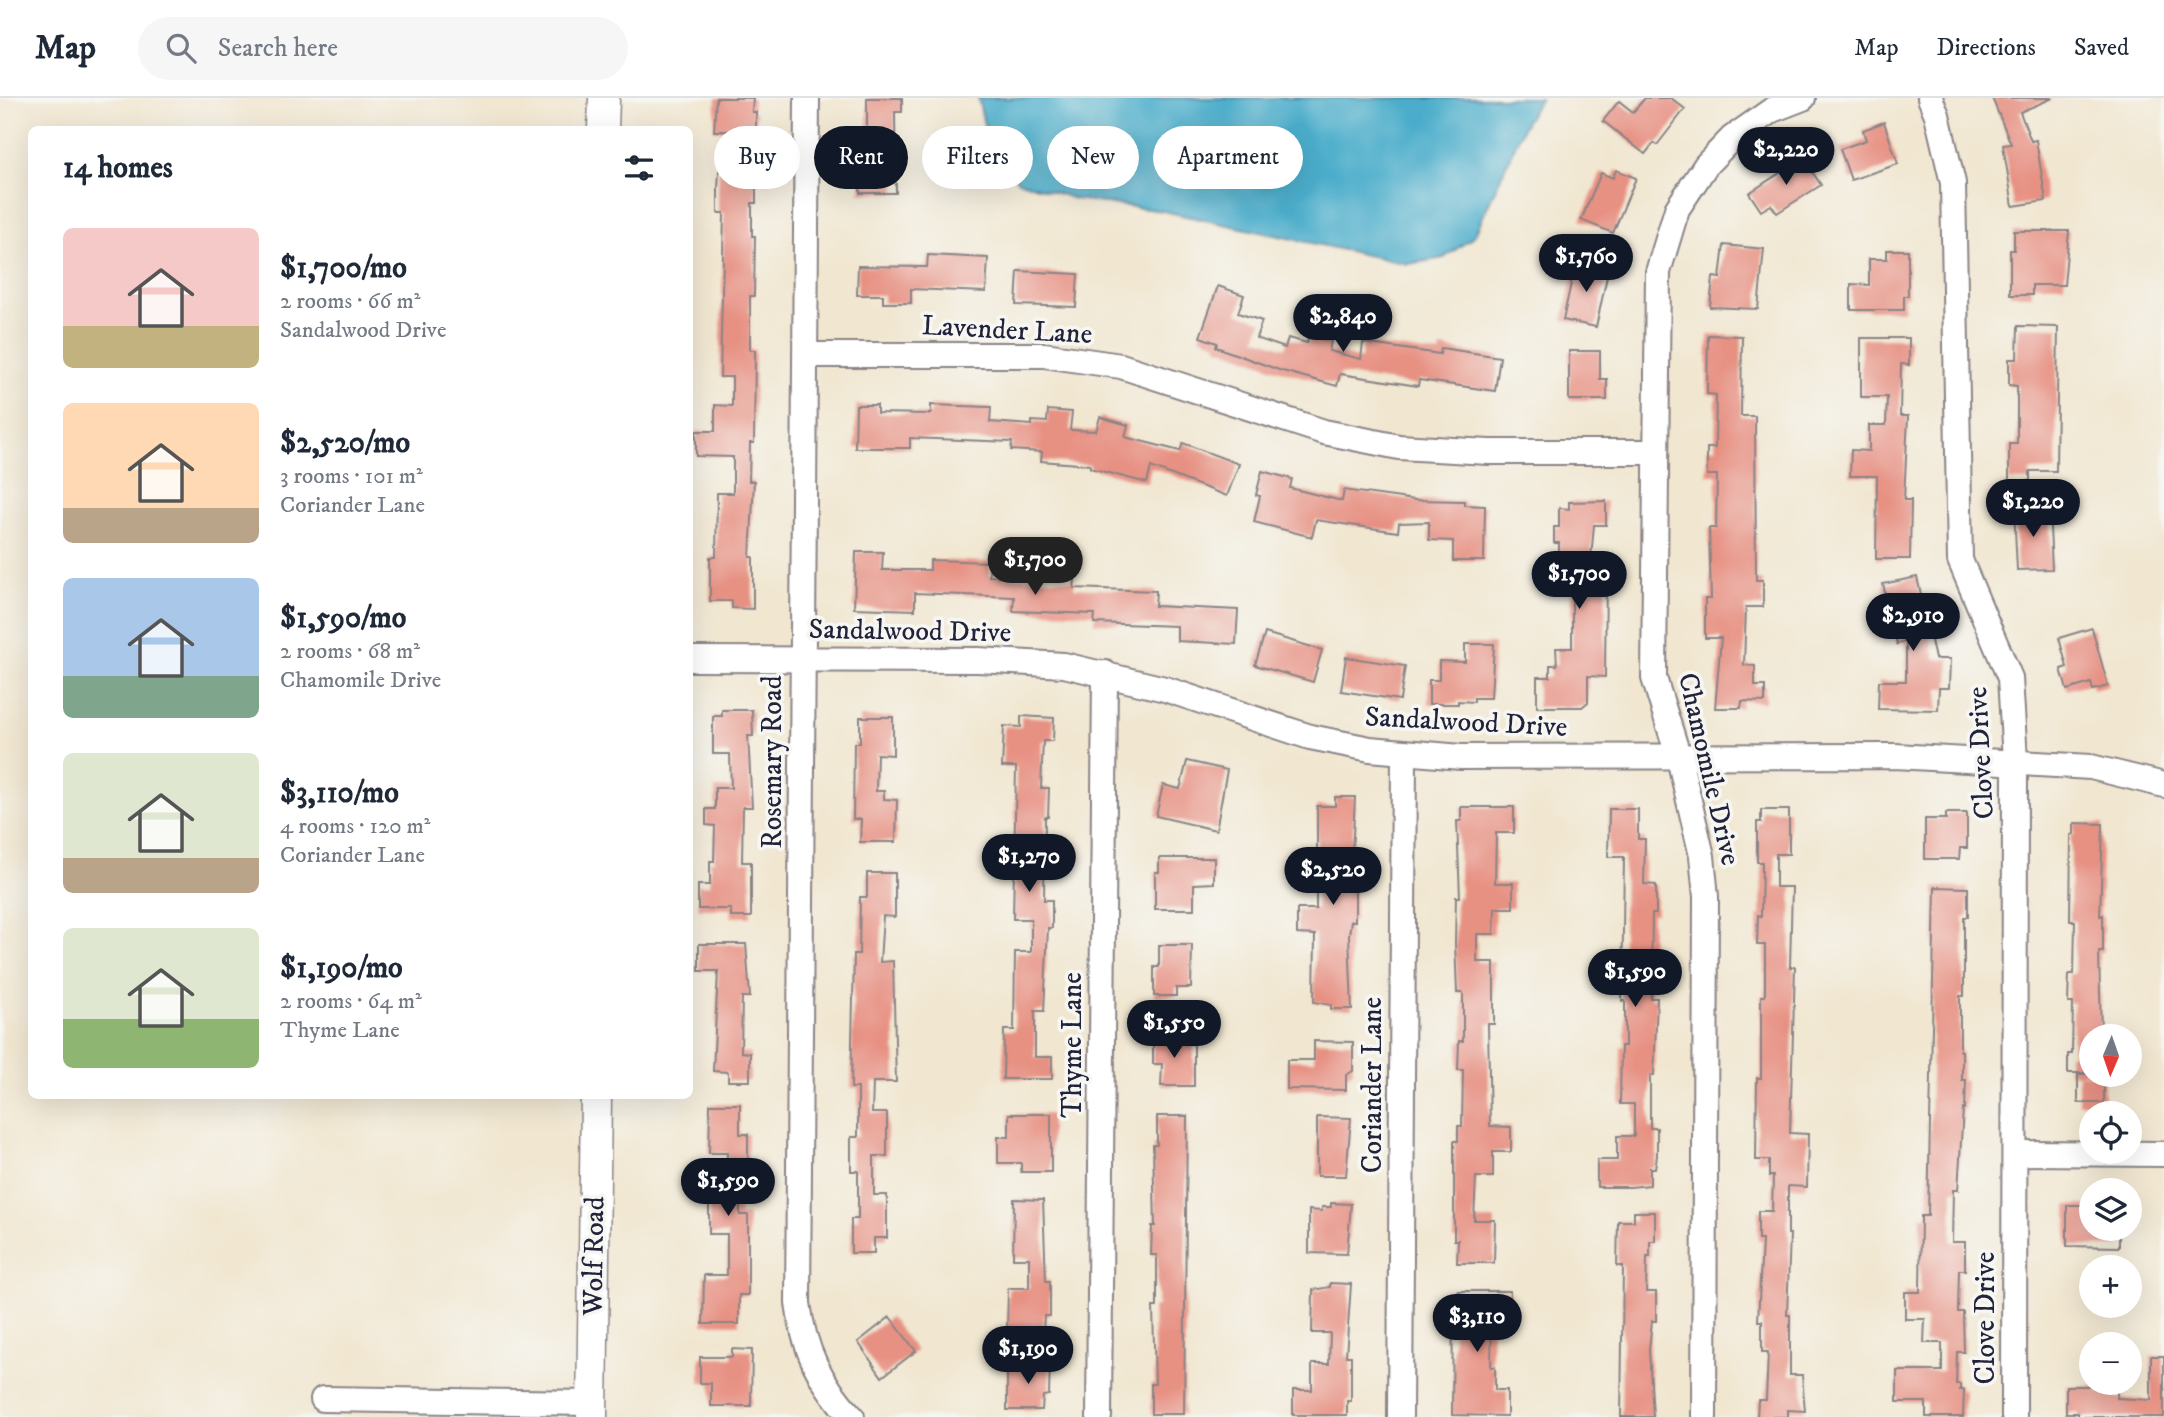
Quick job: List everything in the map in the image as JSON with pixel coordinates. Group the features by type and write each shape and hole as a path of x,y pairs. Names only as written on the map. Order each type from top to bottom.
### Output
{"main road":[{"path":"603,126 604,98"},
{"name":"Wolf Road","path":"592,1410 596,1099"}],"street":[{"name":"Rosemary Road","path":"807,98 798,1303 809,1355 833,1397 848,1416"},
{"name":"Chamomile Drive","path":"1704,1417 1706,897 1702,856 1679,758 1654,678 1658,272 1669,230 1691,184 1732,138 1772,110 1803,98"},
{"name":"Clove Drive","path":"1930,98 1937,115 1953,183 1960,559 2010,678 2015,760 2014,1417"},
{"name":"Lavender Lane","path":"806,355 1044,355 1121,366 1324,432 1399,447 1489,452 1656,452"},
{"name":"Sandalwood Drive","path":"693,659 1023,662 1105,673 1166,689 1278,729 1357,747 1404,753 1461,757 1679,758 1895,755 2015,760 2091,767 2164,785"},
{"name":"Thyme Lane","path":"1099,1417 1105,673"},
{"name":"Coriander Lane","path":"1400,1417 1404,753"},
{"path":"2015,1153 2164,1154"},
{"path":"323,1399 592,1410"}],"water":[{"path":"978,98 1541,98 1526,121 1474,236 1444,258 1408,264 1163,211 1075,199 1033,186 1033,126 984,126"}],"building":[{"path":"716,98 753,98 752,112 756,112 756,126 714,126"},
{"path":"867,98 902,98 902,112 895,112 895,126 867,126"},
{"path":"1645,98 1671,98 1685,109 1657,145 1654,143 1645,154 1603,121 1619,101 1633,112"},
{"path":"1992,98 2053,98 2020,112 2031,141 2036,140 2046,201 2013,206 2003,145 2011,144"},
{"path":"1884,122 1898,164 1851,180 1840,149 1866,140 1863,130"},
{"path":"1803,158 1821,185 1777,213 1771,205 1761,211 1749,193"},
{"path":"1616,170 1636,178 1613,233 1581,220 1601,173 1613,178"},
{"path":"718,189 756,189 756,203 752,203 752,236 755,236 754,296 750,296 750,350 755,350 754,443 750,443 749,481 754,481 750,557 753,557 753,609 732,608 732,601 710,601 710,557 716,557 717,493 733,493 733,457 696,456 696,431 715,431 715,405 732,406 732,377 720,377 724,213 718,213"},
{"path":"860,189 896,189 896,193 860,193"},
{"path":"2014,231 2069,231 2064,285 2032,285 2032,295 2010,295 2010,250 2014,250"},
{"path":"1724,245 1764,249 1758,309 1710,307 1713,277 1720,278"},
{"path":"1887,250 1908,250 1908,296 1904,296 1904,310 1851,310 1851,284 1869,285 1869,259 1887,259"},
{"path":"928,255 988,258 986,292 911,289 911,303 883,303 883,295 857,295 858,266 927,267"},
{"path":"1576,260 1609,267 1596,327 1563,320"},
{"path":"1018,271 1078,274 1076,307 1016,305"},
{"path":"1218,286 1244,295 1238,313 1262,321 1256,338 1285,348 1288,338 1307,343 1309,335 1331,341 1329,351 1361,359 1363,343 1440,354 1441,348 1500,357 1495,391 1419,380 1418,386 1340,374 1337,386 1279,370 1216,347 1217,343 1200,337"},
{"path":"2018,326 2058,327 2056,471 2030,471 2030,481 2009,481 2009,444 2017,444 2017,386 2009,385 2009,359 2017,359"},
{"path":"1708,335 1742,336 1741,416 1755,416 1756,580 1763,580 1763,607 1746,607 1744,665 1755,666 1755,686 1765,686 1765,702 1742,701 1741,708 1715,708 1721,638 1705,638 1705,599 1711,599 1709,528 1716,528 1717,475 1707,475 1707,448 1715,448 1716,395 1707,394"},
{"path":"1861,338 1909,338 1909,365 1901,364 1900,416 1908,416 1904,500 1911,500 1910,559 1876,559 1877,476 1850,476 1851,450 1869,451 1869,425 1886,425 1887,397 1861,397"},
{"path":"1569,351 1600,351 1600,379 1607,379 1607,400 1569,400"},
{"path":"856,405 877,405 877,413 931,414 931,405 991,407 990,422 1032,425 1032,421 1047,422 1048,410 1072,412 1070,430 1096,431 1100,417 1128,425 1125,437 1180,451 1183,443 1239,464 1227,496 1151,467 1147,483 1090,468 1090,465 1041,461 1042,452 1011,450 1012,442 910,438 910,448 855,448"},
{"path":"1262,471 1292,479 1290,488 1342,501 1344,490 1415,500 1464,501 1464,505 1485,506 1484,561 1453,561 1453,541 1429,540 1429,522 1399,523 1398,532 1316,520 1312,537 1254,522 1260,496 1256,495"},
{"path":"1606,501 1606,525 1594,525 1590,570 1606,571 1605,677 1588,676 1588,702 1582,707 1537,707 1537,677 1550,677 1550,665 1557,665 1556,648 1572,648 1572,553 1559,553 1559,543 1554,543 1554,527 1559,527 1559,508 1569,509 1569,502"},
{"path":"2049,507 2052,569 2017,570 2014,509"},
{"path":"856,552 883,552 882,570 930,570 930,560 990,562 989,576 1075,580 1074,588 1156,591 1155,606 1238,610 1236,644 1177,641 1177,626 1094,623 1095,614 1013,611 1014,597 915,593 915,610 854,608"},
{"path":"1917,577 1935,659 1950,659 1949,688 1939,688 1938,710 1878,709 1879,681 1906,681 1906,641 1897,644 1883,584"},
{"path":"2092,628 2108,686 2093,690 2091,683 2067,690 2061,669 2067,667 2059,638"},
{"path":"1265,633 1322,650 1313,682 1255,665"},
{"path":"1465,644 1494,644 1491,698 1474,698 1474,702 1458,701 1458,704 1429,704 1429,680 1439,680 1439,661 1465,662"},
{"path":"1346,657 1405,666 1400,700 1341,691"},
{"path":"722,710 752,710 753,736 748,736 752,807 743,807 742,862 751,862 751,917 731,917 731,909 698,909 698,885 710,885 710,861 714,861 715,826 706,825 706,809 715,809 715,788 731,788 730,754 713,754 713,716 722,716"},
{"path":"1021,716 1054,718 1053,741 1043,741 1041,788 1049,788 1048,817 1045,817 1044,900 1052,900 1052,928 1048,928 1044,1011 1035,1011 1035,1057 1052,1057 1052,1079 1003,1079 1004,1030 1014,1030 1015,952 1031,952 1031,919 1013,919 1016,767 1002,767 1004,726 1021,727"},
{"path":"860,717 893,717 893,755 877,754 876,791 884,791 884,799 897,800 896,842 860,842 861,819 853,819 854,743 860,743"},
{"path":"1187,761 1227,770 1216,830 1156,816 1163,785 1180,789"},
{"path":"1335,797 1355,797 1351,875 1355,875 1355,921 1351,921 1349,935 1352,1009 1331,1009 1331,1005 1314,1002 1315,935 1297,934 1297,909 1316,909 1316,883 1333,884 1333,854 1317,854 1317,806 1335,806"},
{"path":"1461,807 1514,807 1514,833 1496,833 1495,883 1513,883 1513,908 1495,908 1494,934 1477,934 1477,962 1494,962 1494,1024 1488,1024 1490,1126 1511,1127 1511,1152 1493,1152 1493,1177 1476,1177 1474,1220 1495,1220 1494,1263 1457,1263 1458,1240 1454,1240 1454,1141 1458,1141 1458,1126 1462,1126 1463,1070 1458,1070 1459,1041 1463,1041 1463,993 1457,993 1455,942 1456,897 1460,897 1457,821 1461,821"},
{"path":"1609,809 1638,809 1638,839 1645,839 1644,884 1656,885 1656,914 1652,914 1651,998 1657,998 1654,1075 1650,1075 1650,1128 1657,1128 1657,1156 1655,1168 1650,1168 1650,1185 1630,1187 1597,1187 1597,1160 1617,1160 1617,1136 1634,1136 1634,1104 1620,1104 1621,1046 1625,1046 1625,1001 1622,1001 1624,857 1608,857"},
{"path":"1761,810 1789,810 1789,854 1776,854 1776,887 1792,887 1790,967 1795,967 1790,1133 1808,1134 1807,1187 1788,1186 1790,1234 1787,1315 1790,1315 1790,1375 1802,1375 1805,1411 1788,1410 1788,1417 1757,1417 1758,1400 1766,1400 1768,1352 1762,1352 1762,1321 1758,1321 1762,1240 1758,1240 1758,1211 1772,1211 1773,1176 1769,1176 1769,1160 1756,1160 1757,1078 1761,1078 1761,996 1765,996 1765,945 1757,945 1758,915 1761,916 1762,862 1757,862 1757,822 1761,822"},
{"path":"1946,813 1967,813 1967,848 1960,848 1959,859 1925,859 1925,819 1946,819"},
{"path":"2074,823 2103,824 2100,916 2103,915 2103,952 2099,952 2101,1024 2079,1024 2079,1073 2068,1073 2068,1054 2072,1054 2073,1003 2068,1003 2069,974 2074,974 2075,921 2070,921 2071,835 2074,834"},
{"path":"1159,858 1214,858 1214,883 1194,884 1194,909 1155,909 1155,872 1159,872"},
{"path":"867,873 895,873 895,917 883,916 880,962 893,961 896,1082 873,1082 872,1113 887,1113 887,1156 874,1156 874,1195 887,1195 887,1238 874,1238 874,1253 851,1253 851,1219 858,1219 858,1171 851,1171 851,1137 858,1137 858,1088 851,1088 854,954 859,954 860,897 867,897"},
{"path":"1935,887 1968,888 1968,917 1964,917 1964,996 1960,996 1960,1051 1962,1080 1966,1080 1965,1109 1958,1190 1953,1190 1952,1242 1965,1242 1965,1270 1959,1270 1958,1312 1963,1312 1964,1352 1957,1352 1956,1384 1960,1384 1960,1390 1964,1390 1963,1417 1926,1417 1926,1402 1897,1402 1897,1371 1942,1371 1942,1343 1924,1343 1925,1319 1905,1319 1905,1292 1920,1292 1921,1216 1928,1216"},
{"path":"699,944 746,944 750,997 742,997 741,1052 750,1053 750,1081 728,1081 728,1072 713,1071 718,971 699,971"},
{"path":"1159,945 1192,945 1191,988 1176,988 1176,996 1154,996 1154,967 1159,967"},
{"path":"1153,1034 1175,1034 1175,1039 1182,1039 1183,1044 1194,1044 1194,1086 1161,1086 1162,1064 1153,1064"},
{"path":"1314,1041 1353,1042 1353,1071 1346,1075 1346,1090 1287,1089 1287,1060 1314,1060"},
{"path":"2078,1074 2079,1087 2104,1087 2104,1101 2078,1103"},
{"path":"710,1104 740,1104 740,1134 748,1134 748,1162 740,1162 740,1215 748,1215 748,1295 739,1295 739,1324 703,1324 704,1275 727,1275 727,1234 709,1234 709,1185 726,1185 727,1153 709,1153"},
{"path":"1009,1114 1051,1114 1051,1172 1021,1172 1021,1163 998,1163 998,1137 1009,1137"},
{"path":"1157,1116 1187,1116 1184,1414 1151,1414 1151,1384 1155,1384 1153,1307 1157,1307 1157,1255 1151,1255 1152,1226 1155,1226 1153,1145 1157,1145"},
{"path":"1317,1117 1351,1118 1346,1176 1317,1176"},
{"path":"1014,1199 1043,1200 1046,1281 1050,1281 1050,1316 1044,1316 1043,1331 1007,1331 1008,1288 1029,1288 1029,1258 1013,1258"},
{"path":"1331,1203 1351,1204 1347,1254 1309,1253 1309,1210 1322,1211 1322,1207 1331,1207"},
{"path":"2067,1205 2079,1205 2079,1241 2119,1241 2119,1247 2067,1246"},
{"path":"1634,1212 1655,1212 1655,1241 1650,1241 1650,1257 1647,1257 1646,1292 1656,1292 1656,1321 1652,1321 1649,1350 1653,1417 1621,1417 1623,1266 1617,1266 1618,1221 1634,1221"},
{"path":"1330,1283 1351,1284 1346,1356 1351,1356 1351,1401 1347,1401 1347,1415 1293,1415 1293,1390 1312,1390 1312,1364 1329,1364 1330,1333 1312,1333 1313,1290 1330,1287"},
{"path":"1457,1291 1510,1291 1510,1316 1492,1316 1491,1367 1495,1367 1495,1390 1507,1390 1507,1416 1452,1415 1453,1305 1457,1305"},
{"path":"890,1317 916,1351 882,1377 858,1342"},
{"path":"732,1349 752,1350 751,1406 711,1406 711,1383 700,1383 700,1357 732,1357"},
{"path":"2151,1356 2164,1356 2164,1417 2078,1417 2078,1413 2066,1413 2066,1386 2079,1386 2079,1395 2117,1395 2117,1398 2151,1400"},
{"path":"1028,1359 1050,1360 1049,1395 1043,1396 1042,1410 1007,1410 1007,1367 1028,1367"}]}
